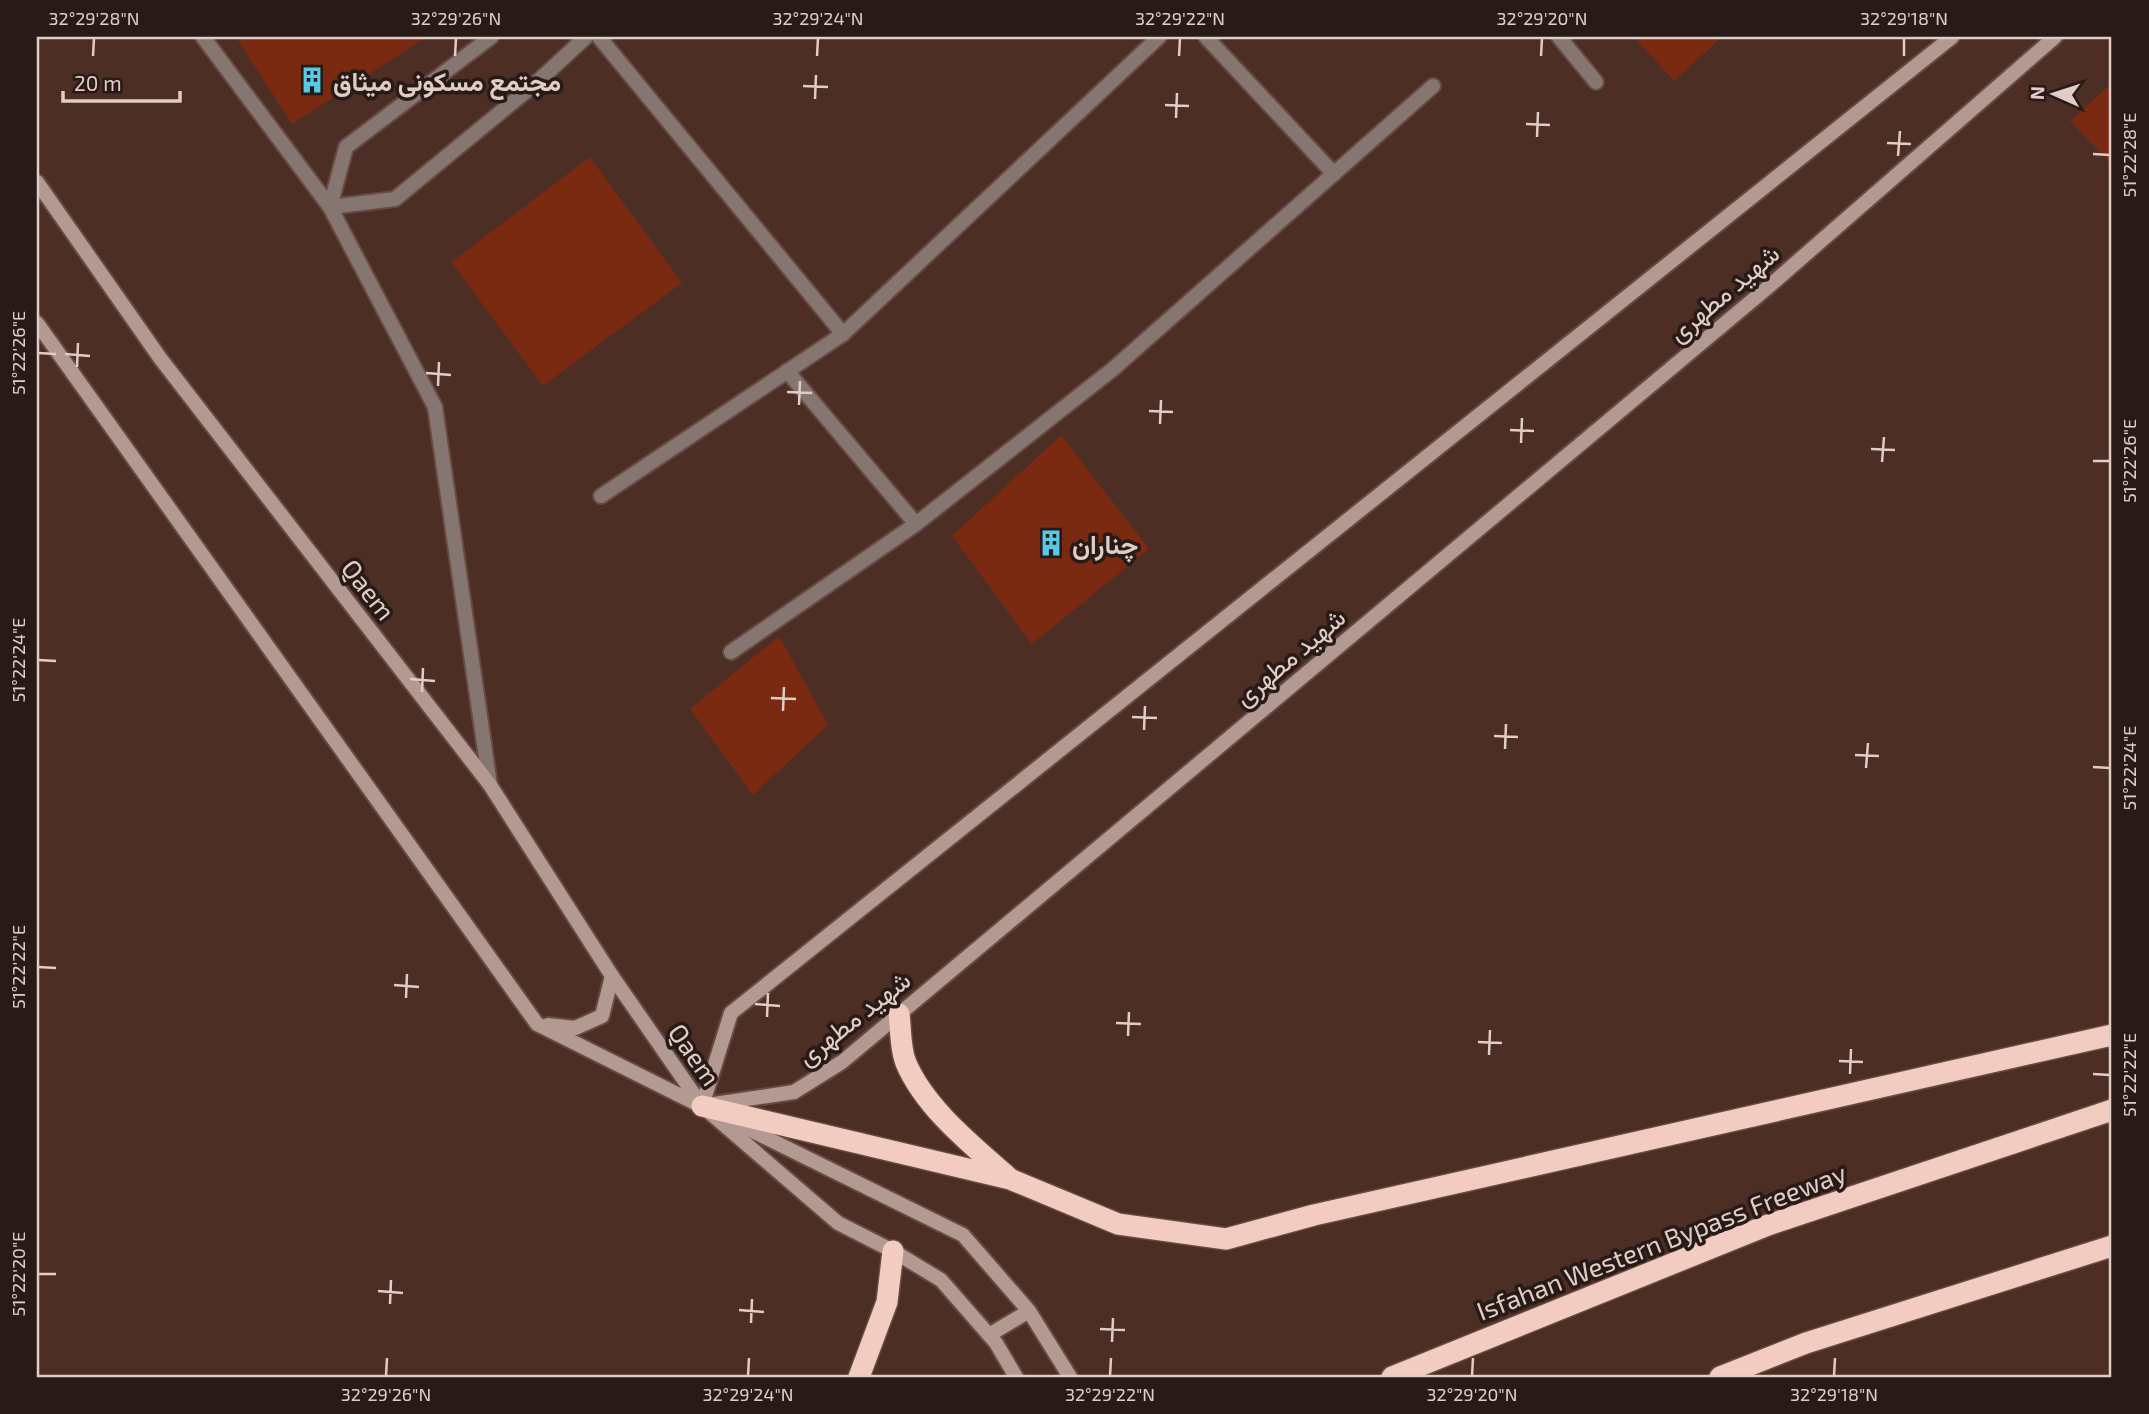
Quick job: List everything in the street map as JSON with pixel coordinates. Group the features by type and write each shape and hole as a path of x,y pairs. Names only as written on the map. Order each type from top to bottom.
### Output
{"highway":[{"path":"899,1014 905,1061 919,1086 955,1130 1010,1179"},
{"path":"702,1106 1010,1179 1118,1224 1226,1239 1314,1214 2112,1035"},
{"name":"Isfahan Western Bypass Freeway","path":"1392,1377 1768,1224 2112,1110"},
{"path":"1720,1377 1806,1343 2112,1246"},
{"path":"859,1377 887,1301 894,1251"}],"main road":[{"name":"شهید مطهری","path":"1952,37 731,1013 702,1106 794,1092 842,1062 1767,288 2055,37"},
{"name":"Qaem","path":"37,182 160,358 490,785 612,976 702,1106"},
{"name":"Qaem","path":"37,323 537,1024 702,1106"},
{"path":"537,1024 575,1028 602,1016 612,976"},
{"path":"702,1106 838,1223 894,1251 941,1280 989,1335 1016,1377"},
{"path":"702,1106 963,1235 1028,1311 1070,1377"},
{"path":"989,1335 1028,1311"}],"street":[{"path":"203,37 330,207 435,407 490,785"},
{"path":"330,207 346,148 491,37"},
{"path":"330,207 395,199 536,83 586,37"},
{"path":"599,37 843,334"},
{"path":"601,496 843,334 1159,37"},
{"path":"1206,37 1335,174"},
{"path":"1559,37 1596,82"},
{"path":"731,652 916,524 1113,369 1433,86"},
{"path":"787,371 916,524"}],"building":[{"name":"مجتمع مسکونی میثاق","path":"236,37 427,37 292,124"},
{"path":"1634,37 1722,37 1674,81"},
{"path":"2112,83 2112,164 2070,121"},
{"path":"590,157 682,283 543,386 451,262"},
{"name":"چناران","path":"1061,435 1149,549 1032,644 952,536"},
{"path":"779,636 828,725 753,795 690,709"}],"place":[{"name":"مجتمع مسکونی میثاق","path":"312,80"},
{"name":"چناران","path":"1051,543"}]}
